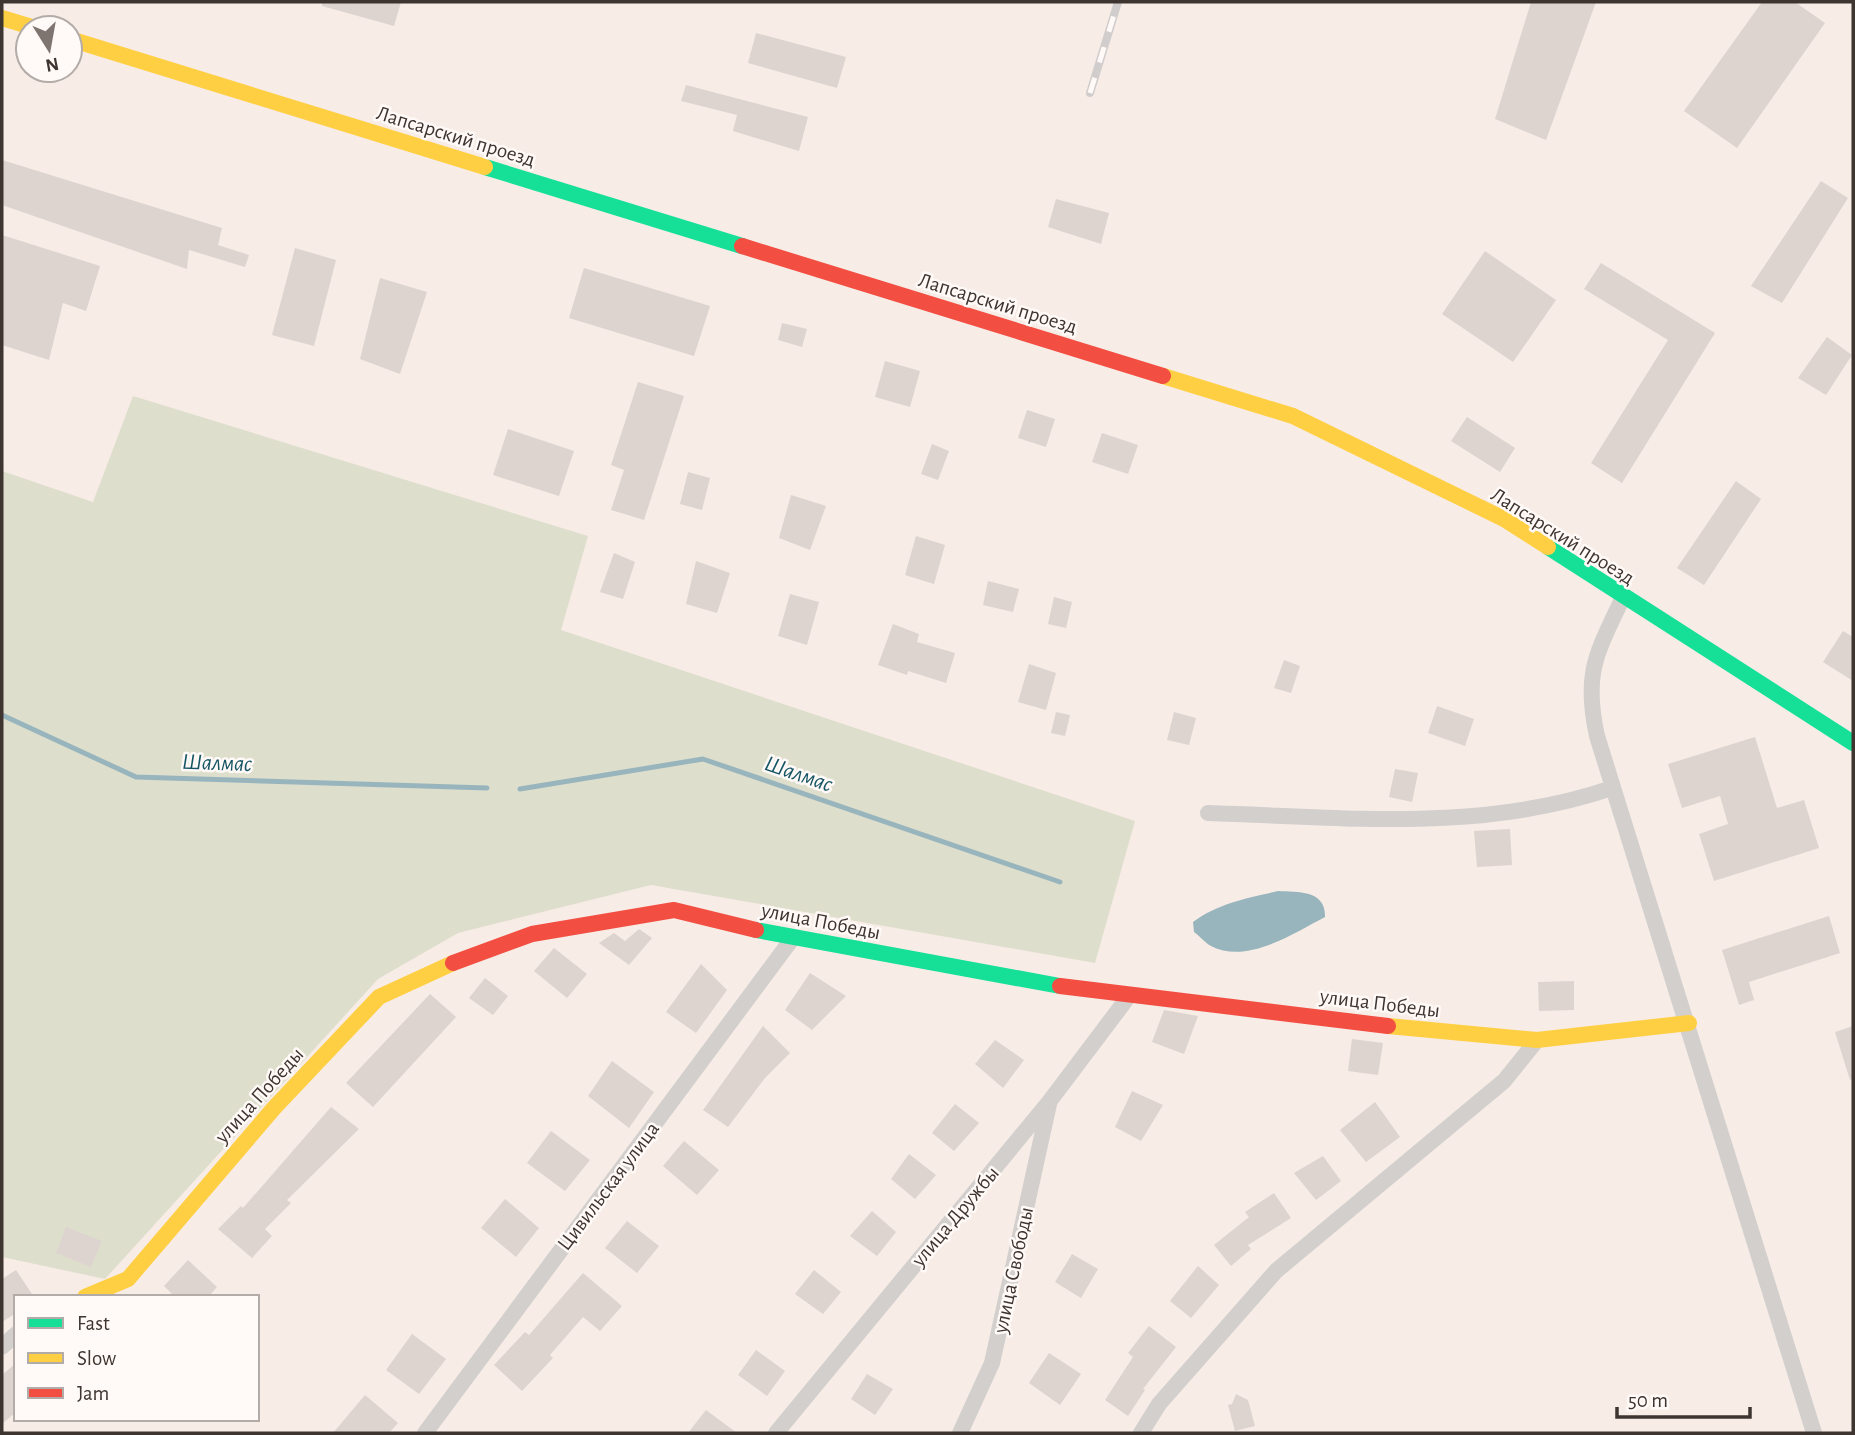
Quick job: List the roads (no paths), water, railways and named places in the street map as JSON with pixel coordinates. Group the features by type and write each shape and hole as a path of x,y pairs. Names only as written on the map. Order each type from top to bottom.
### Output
{"street":[{"name":"Лапсарский проезд","path":"84,43 1293,416 1504,519 1853,743"},
{"path":"1623,597 1601,644 1590,681 1590,703 1612,788 1689,1023 1814,1433"},
{"path":"1208,813 1461,818 1527,811 1612,788"},
{"name":"улица Победы","path":"90,1295 128,1279 274,1108 379,997 442,967 532,934 674,910 792,939 1088,991 1174,998 1387,1026 1537,1040 1643,1031 1689,1023"},
{"name":"Цивильская улица","path":"425,1433 792,939"},
{"name":"улица Дружбы","path":"776,1433 1049,1102 1129,996"},
{"path":"1141,1433 1159,1404 1276,1271 1504,1081 1537,1040"},
{"name":"улица Свободы","path":"960,1433 992,1363 1049,1102"}],"water":[{"path":"1278,891 1316,897 1324,908 1325,917 1270,945 1240,952 1211,946 1194,932 1193,922 1213,910"}],"waterway":[{"name":"Шалмас","path":"2,715 136,777 487,788"},
{"name":"Шалмас","path":"520,789 703,759 1060,882"}],"railway":[{"path":"1090,93 1118,2"}]}
